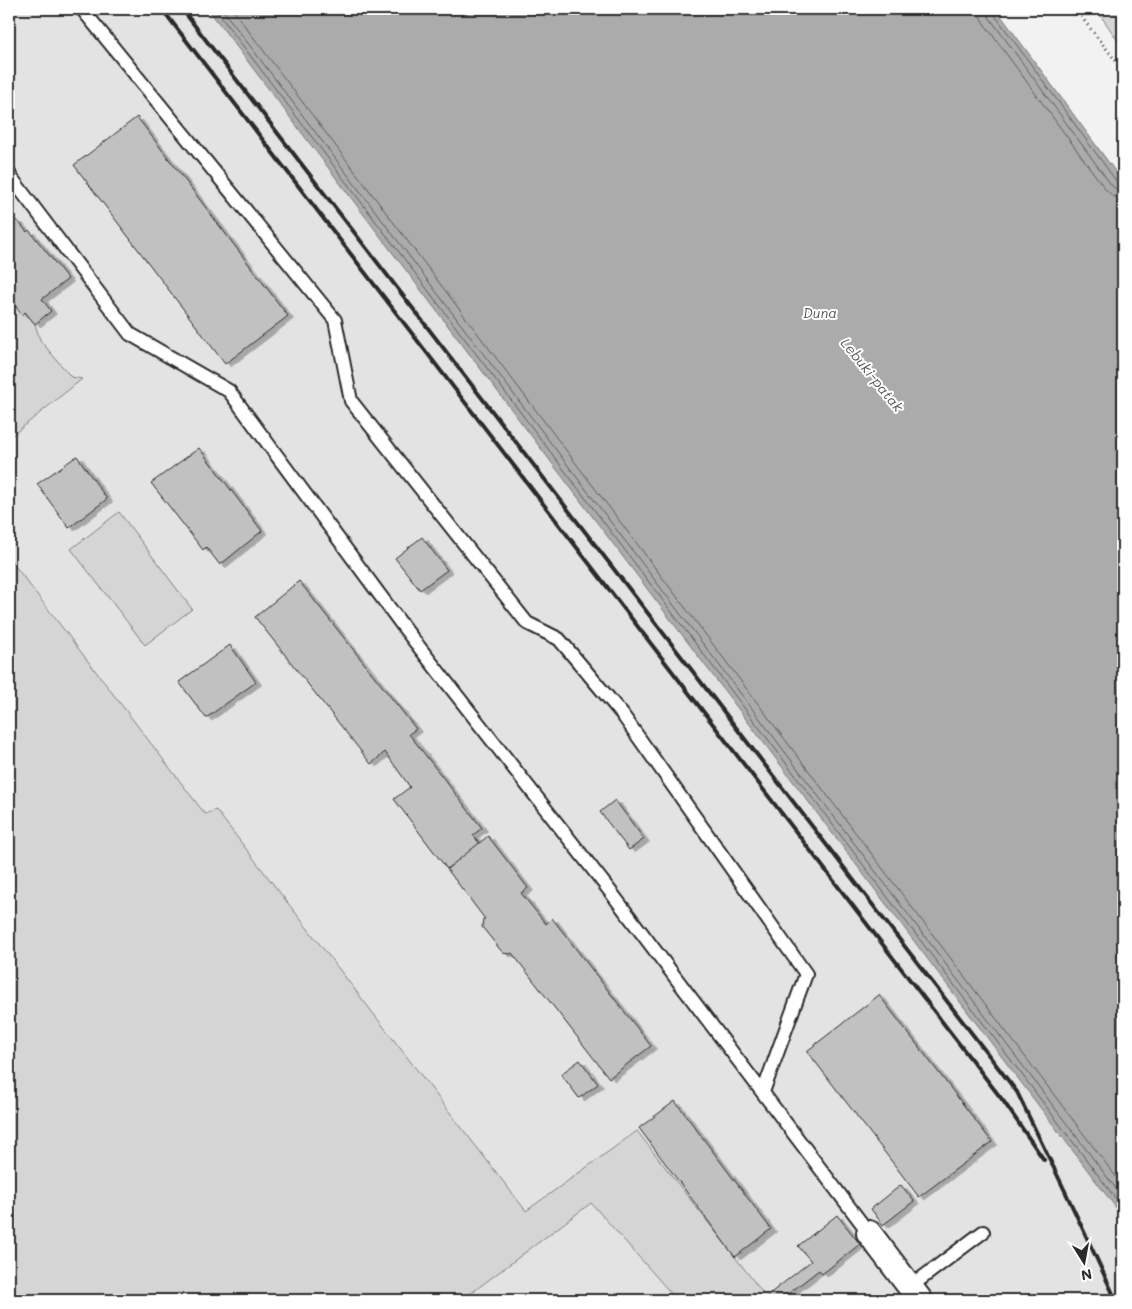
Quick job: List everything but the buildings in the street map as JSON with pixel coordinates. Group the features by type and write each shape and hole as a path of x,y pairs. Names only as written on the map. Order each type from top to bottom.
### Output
{"street":[{"path":"869,1233 915,1294"}],"lane":[{"path":"82,9 336,320 351,401 527,623 559,639 622,714 806,974 763,1092"},
{"path":"9,172 10,176 130,334 229,391 405,629 613,895 869,1233"},
{"path":"915,1294 983,1232"}],"path":[{"path":"1075,9 1123,70"}],"shaded area":[{"path":"9,9 208,9 1123,1217 1123,1300 753,1300 762,1293 637,1131 526,1211 216,810 205,814 9,558 9,438 82,379 71,377 40,340 35,324 25,313 22,315 9,297"},
{"path":"1096,9 1123,9 1123,48"},
{"path":"9,297 22,314 25,312 35,324 40,340 71,377 82,379 9,438"},
{"path":"119,512 192,609 145,645 71,549"},
{"path":"9,558 205,814 216,810 526,1211 637,1131 763,1293 753,1300 677,1300 591,1203 462,1300 9,1300"},
{"path":"591,1203 677,1300 462,1300"}],"water":[{"name":"Duna","path":"208,9 996,9 1123,182 1123,1217"}],"railway":[{"path":"162,9 1004,1102 1044,1160"},
{"path":"182,9 1017,1092 1116,1300"}],"water label":[{"name":"Lebuki-patak","path":"872,375"}]}
